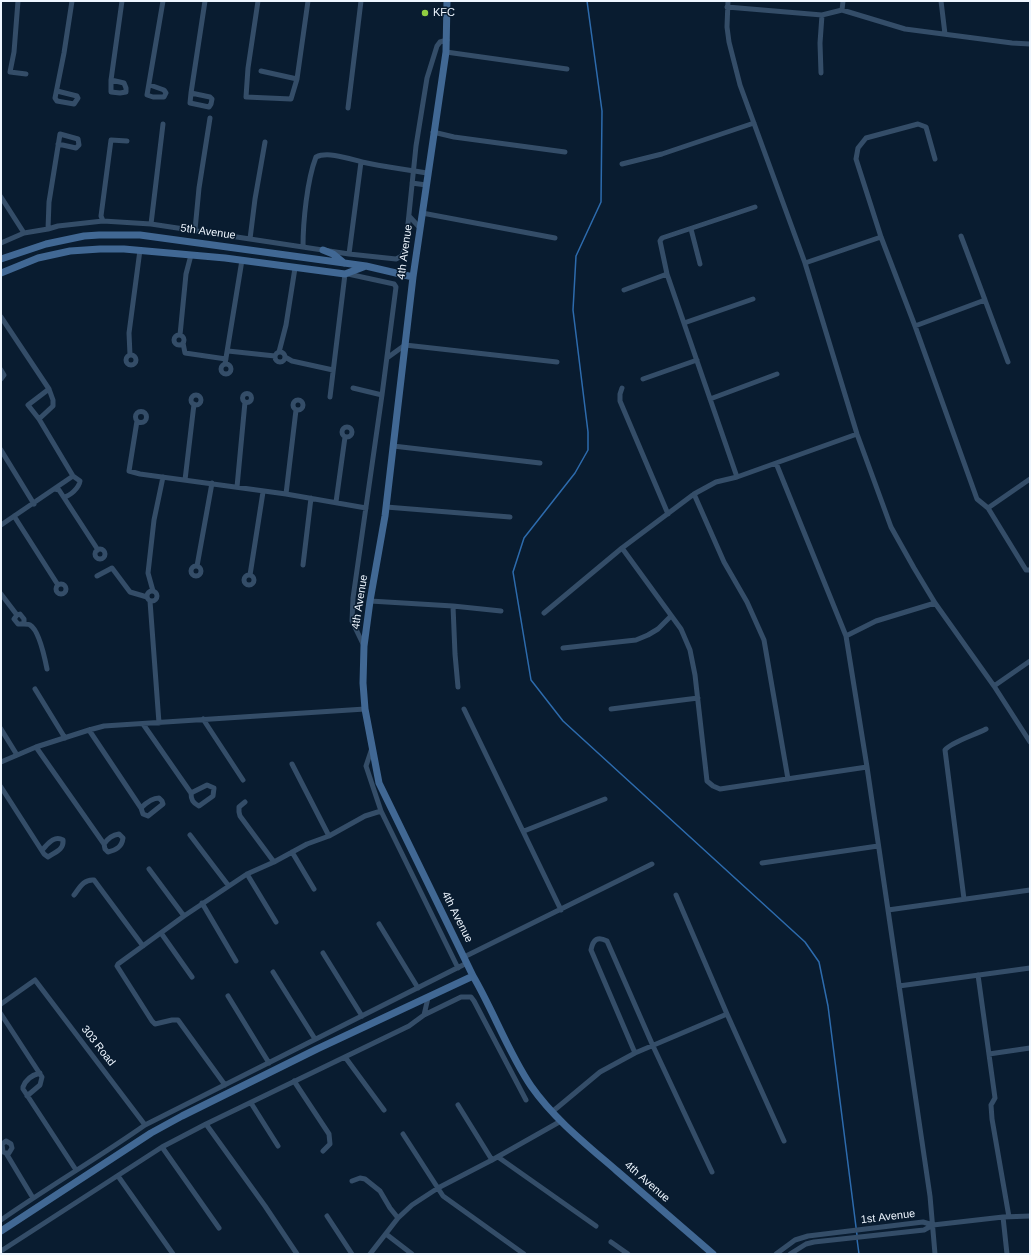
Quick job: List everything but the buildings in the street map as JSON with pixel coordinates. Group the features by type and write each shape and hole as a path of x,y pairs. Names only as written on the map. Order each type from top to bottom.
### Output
{"main road":[{"name":"4th Avenue","path":"447,1 446,52 412,277 386,508 364,646 363,683 365,709 379,783 473,976 483,992 513,1054 531,1085 561,1121 602,1159 713,1254"},
{"name":"5th Avenue","path":"1,258 46,244 84,236 140,235 366,266 412,277"},
{"path":"1,273 38,258 70,251 100,248 140,250 242,260 347,274 366,266"},
{"path":"323,250 333,254 344,263"},
{"path":"1,1231 151,1133 182,1116 317,1049 473,976"}],"street":[{"path":"18,1 14,52 10,72 26,74"},
{"path":"56,91 64,53 72,1"},
{"path":"111,80 122,1"},
{"path":"150,85 163,1"},
{"path":"191,93 205,1"},
{"path":"258,1 248,68 246,97 291,99 297,78 308,1"},
{"path":"348,108 361,1"},
{"path":"728,1 727,27 729,42 740,85 805,263 857,434 891,528 935,603 994,686 1030,742"},
{"path":"842,10 843,1"},
{"path":"941,1 945,34"},
{"path":"727,7 822,15 842,10 905,29 1030,44"},
{"path":"821,74 820,43 822,15"},
{"path":"1,243 24,233 58,226 102,221 151,224 349,254 396,259 402,256 406,242 413,171 427,78 437,46 440,42 447,40"},
{"path":"446,52 567,69"},
{"path":"261,71 297,78"},
{"path":"195,230 199,188 210,118"},
{"path":"622,164 662,154 754,123"},
{"path":"151,224 163,124"},
{"path":"935,160 926,127 918,124 866,138 858,148 856,159 881,237 915,326 977,499 988,508 1026,570 1030,570"},
{"path":"433,132 565,152"},
{"path":"102,221 101,216 111,140 127,140"},
{"path":"250,238 265,142"},
{"path":"48,229 49,207 58,144"},
{"path":"303,247 306,202 316,157 320,155 348,158 361,162 427,173"},
{"path":"349,254 361,162"},
{"path":"412,183 426,185"},
{"path":"1,197 24,233"},
{"path":"737,477 667,274 660,241 662,238 755,207"},
{"path":"422,213 556,238"},
{"path":"409,216 420,228"},
{"path":"691,229 700,264"},
{"path":"961,236 1008,362"},
{"path":"805,263 881,237"},
{"path":"130,355 129,333 140,250"},
{"path":"191,255 186,274 180,335 184,340 183,343 185,353 226,362 242,260"},
{"path":"284,357 282,361 279,362 275,359 286,325 295,268"},
{"path":"330,397 347,274 394,284 396,287 387,358 352,610 354,625 364,646"},
{"path":"624,290 667,274"},
{"path":"684,323 753,299"},
{"path":"915,326 985,300"},
{"path":"1,317 49,389 53,400 53,406 40,419"},
{"path":"180,335 176,336 174,340 177,345 183,343"},
{"path":"387,358 405,345 557,362"},
{"path":"228,351 277,354 283,353 284,357 292,361 333,370"},
{"path":"643,379 697,360"},
{"path":"1,370 4,375 1,379"},
{"path":"710,399 777,374"},
{"path":"353,388 382,395"},
{"path":"622,388 620,401 668,514"},
{"path":"49,389 28,405 40,419 73,476 80,481 80,486 68,496 64,497"},
{"path":"237,487 245,402"},
{"path":"185,480 194,404"},
{"path":"286,494 296,410"},
{"path":"137,421 128,471 263,492 286,494 366,508"},
{"path":"544,613 622,548 694,494 716,482 737,477 857,434"},
{"path":"336,502 345,437"},
{"path":"393,446 540,462"},
{"path":"1,450 3,460 34,504"},
{"path":"776,463 846,636 867,767 930,1196 935,1254"},
{"path":"1,525 34,504 73,476"},
{"path":"97,576 112,568 130,592 152,601 156,599 157,596 153,591 148,573 154,520 163,477"},
{"path":"988,508 1030,478"},
{"path":"197,566 212,483"},
{"path":"55,489 59,490 64,497 98,550"},
{"path":"250,576 263,492"},
{"path":"694,494 724,562 747,602 764,640 788,779"},
{"path":"303,565 311,498"},
{"path":"386,508 510,517"},
{"path":"14,516 58,585"},
{"path":"622,548 681,628 690,650 698,698 707,781 713,786 720,788 867,767"},
{"path":"153,591 149,592 148,599 159,723"},
{"path":"1,594 17,615 20,614 23,616 24,624 30,624 32,626 40,639 47,669"},
{"path":"370,601 453,606 501,611"},
{"path":"846,636 876,621 935,603"},
{"path":"453,606 458,687"},
{"path":"563,648 636,640 658,629 671,616"},
{"path":"994,686 1030,661"},
{"path":"35,689 65,738"},
{"path":"611,710 698,698"},
{"path":"1,762 36,747 104,726 365,709"},
{"path":"464,709 561,910"},
{"path":"203,719 243,780"},
{"path":"143,724 191,793 194,804 199,806 213,796 214,788 207,784 191,793"},
{"path":"1,729 17,755"},
{"path":"964,899 945,750 948,745 986,729"},
{"path":"89,730 141,808"},
{"path":"36,747 104,844"},
{"path":"372,747 366,766 381,810 458,968"},
{"path":"292,764 329,836"},
{"path":"1,787 42,850"},
{"path":"524,831 605,799"},
{"path":"245,802 239,807 240,816 274,862"},
{"path":"225,1085 178,1020 155,1024 152,1021 117,966 120,961 228,885 307,844 329,836 366,816 381,810"},
{"path":"190,835 228,885"},
{"path":"762,863 878,846"},
{"path":"292,852 314,889"},
{"path":"1,1220 76,1170 108,1151 145,1125 458,968 466,960 652,864"},
{"path":"149,869 184,916"},
{"path":"247,874 276,922"},
{"path":"74,895 83,883 89,880 94,880 143,946"},
{"path":"888,910 1030,890"},
{"path":"676,895 784,1141"},
{"path":"202,903 236,961"},
{"path":"379,924 418,988"},
{"path":"161,933 192,977"},
{"path":"635,1053 592,950 592,943 595,940 602,938 608,941 653,1046 712,1172"},
{"path":"323,953 362,1016"},
{"path":"899,986 1030,968"},
{"path":"273,972 315,1040"},
{"path":"978,976 995,1098 991,1105 992,1119 1009,1217"},
{"name":"303 Road","path":"1,1004 35,980 145,1125"},
{"path":"228,996 269,1064"},
{"path":"1,1251 162,1147 206,1124 409,1026 424,1015 461,997 471,997 478,1007 526,1100"},
{"path":"424,1015 428,998"},
{"path":"1,1014 42,1076 40,1085 27,1096"},
{"path":"552,1112 600,1072 635,1053 727,1014"},
{"path":"989,1054 1030,1048"},
{"path":"345,1057 384,1110"},
{"path":"40,1072 33,1075 23,1087 27,1096 76,1170"},
{"path":"294,1081 329,1134 330,1144 323,1151"},
{"path":"251,1103 278,1146"},
{"path":"458,1105 492,1160"},
{"path":"370,1254 398,1218 412,1205 438,1188 498,1157 561,1121"},
{"path":"206,1124 265,1206 296,1254"},
{"path":"402,1134 443,1196 524,1254"},
{"path":"162,1147 219,1228"},
{"path":"6,1153 33,1198"},
{"path":"498,1157 596,1226"},
{"path":"118,1176 173,1254"},
{"path":"352,1181 360,1178 365,1179 380,1191 398,1218"},
{"path":"327,1216 352,1254"},
{"path":"933,1225 1002,1217 1030,1216"},
{"path":"1002,1217 1007,1254"},
{"name":"1st Avenue","path":"776,1254 795,1240 808,1236 923,1222 933,1225"},
{"name":"1st Avenue","path":"790,1254 806,1244 924,1230 933,1225"},
{"path":"386,1234 412,1254"},
{"path":"611,1242 628,1254"}],"waterway":[{"path":"587,1 602,111 601,202 576,256 573,310 588,432 588,450 575,473 524,538 513,572 531,680 563,721 805,942 819,962 828,1006 857,1235"},
{"path":"857,1239 859,1254"}],"place":[{"name":"KFC","path":"425,13"}]}
